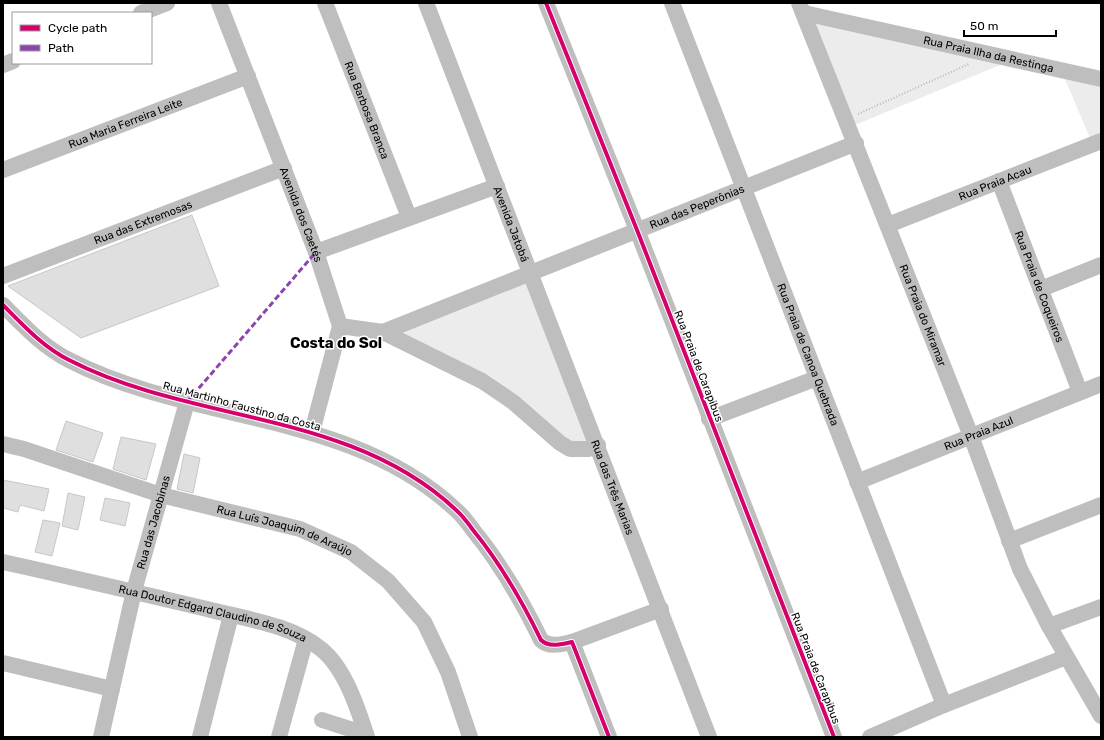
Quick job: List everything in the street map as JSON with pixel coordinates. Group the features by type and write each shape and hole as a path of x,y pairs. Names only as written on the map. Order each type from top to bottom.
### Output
{"street":[{"path":"144,12 167,3"},
{"name":"Avenida dos Caetés","path":"219,3 316,252 340,326"},
{"name":"Rua Barbosa Branca","path":"325,3 409,218"},
{"name":"Avenida Jatobá","path":"426,3 598,445"},
{"name":"Rua Praia de Carapibus","path":"546,3 637,230 709,419 834,737"},
{"name":"Rua Praia de Canoa Quebrada","path":"672,3 944,705"},
{"name":"Rua Praia Ilha da Restinga","path":"802,8 876,29 1101,79"},
{"name":"Rua Praia do Miramar","path":"802,8 971,436 1020,569 1066,657 1100,714"},
{"name":"Rua Maria Ferreira Leite","path":"3,170 248,76"},
{"name":"Rua Praia Acau","path":"888,225 1101,141"},
{"name":"Rua das Peperônias","path":"383,332 856,143"},
{"name":"Rua das Extremosas","path":"3,276 284,168"},
{"name":"Rua Praia de Coqueiros","path":"999,181 1080,392"},
{"path":"316,252 498,186"},
{"path":"1041,289 1101,265"},
{"name":"Rua Martinho Faustino da Costa","path":"3,305 31,334 67,360 112,380 187,402 312,432 369,452 415,477 457,510 489,549 509,580 541,640 545,644 553,645 572,642 661,609"},
{"path":"312,432 340,326"},
{"name":"Rua das Três Marias","path":"340,326 383,332 482,381 514,402 560,443 570,449 588,449 598,445 709,737"},
{"path":"709,419 817,378"},
{"name":"Rua Praia Azul","path":"857,482 1101,384"},
{"name":"Rua das Jacobinas","path":"101,737 134,591 187,402"},
{"path":"3,434 24,449"},
{"name":"Rua Luís Joaquim de Araújo","path":"3,444 24,449 161,495 300,529 351,552 388,581 424,622 448,672 470,737"},
{"path":"1009,541 1101,505"},
{"name":"Rua Doutor Edgard Claudino de Souza","path":"3,562 134,591 231,615 286,630 306,639 322,650 339,670 358,711 366,736"},
{"path":"1049,626 1101,607"},
{"path":"200,737 231,615"},
{"path":"279,737 306,639"},
{"path":"572,642 609,737"},
{"path":"870,737 944,705 1066,657"},
{"path":"3,663 112,689"},
{"path":"322,720 366,736"}],"path":[{"path":"846,119 989,55"}],"shaded area":[{"path":"815,23 1005,63 855,125"},
{"path":"1064,77 1101,85 1101,134 1090,138"},
{"path":"527,283 588,442 573,444 400,332"}],"building":[{"path":"192,215 219,286 81,338 8,286"},
{"path":"66,421 103,433 93,462 56,450"},
{"path":"121,437 156,444 146,480 113,469"},
{"path":"184,454 200,458 193,493 177,489"},
{"path":"3,480 49,489 44,511 20,505 18,512 3,508"},
{"path":"68,493 85,497 78,530 62,526"},
{"path":"105,498 130,503 125,526 100,520"},
{"path":"43,520 60,523 52,556 35,552"}],"marked path":[{"path":"187,402 316,252"}],"cycle path":[{"path":"546,3 637,230 834,737"},
{"path":"3,305 51,349 69,360 117,381 167,396 320,435 368,453 414,477 456,510 467,522 493,556 510,583 541,640 552,645 572,642 609,737"}],"district":[{"name":"Costa do Sol","path":"336,343"}]}
